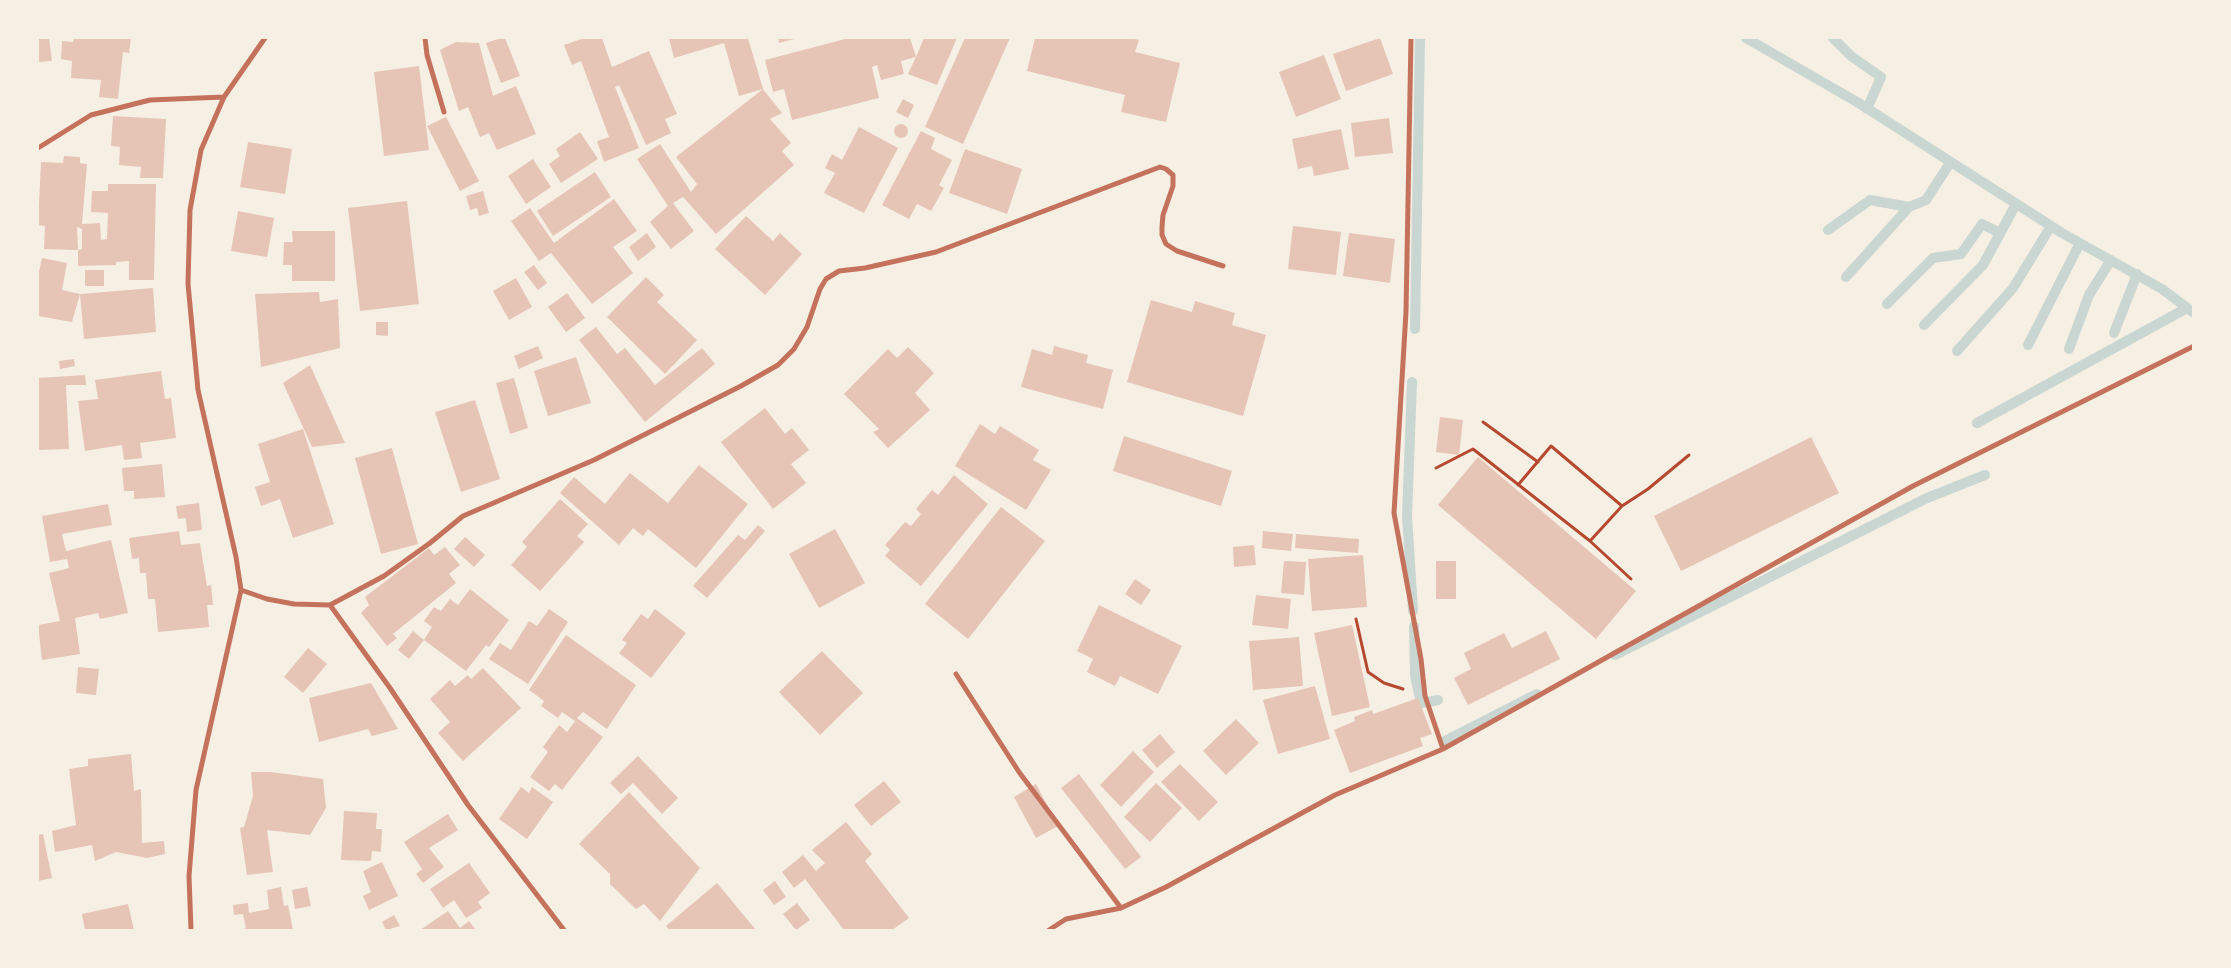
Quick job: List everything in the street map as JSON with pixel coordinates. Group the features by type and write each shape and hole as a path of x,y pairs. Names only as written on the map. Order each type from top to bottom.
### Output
{"street":[{"path":"191,930 189,876 196,790 241,590 236,557 198,390 188,284 190,210 201,150 224,97 265,38"},
{"path":"425,38 427,55 444,112"},
{"path":"1410,38 1406,312 1394,514 1421,659 1425,696 1443,749"},
{"path":"38,148 91,115 150,100 224,97"},
{"path":"241,590 267,599 294,604 330,605 384,576 430,543 463,516 594,460 741,386 778,365 794,349 807,327 820,288 826,279 839,271 865,268 936,252 1160,167 1173,175 1173,186 1163,215 1162,235 1166,244 1177,251 1223,266"},
{"path":"1049,930 1066,919 1121,908 1166,887 1335,795 1443,749 1913,486 2194,346"},
{"path":"330,605 390,688 473,812 564,930"},
{"path":"956,674 1019,772 1121,908"}],"path":[{"path":"1482,422 1538,462"},
{"path":"1518,485 1551,446 1622,506"},
{"path":"1436,468 1473,450 1590,541 1631,579"},
{"path":"1590,541 1622,506 1648,489 1689,455"},
{"path":"1356,619 1368,672 1384,683 1425,696"}],"building":[{"path":"38,38 49,38 52,61 38,62"},
{"path":"74,38 131,38 129,53 123,52 118,99 99,97 101,80 71,78 72,61 61,59 62,41 73,42"},
{"path":"505,38 520,76 501,83 486,43"},
{"path":"584,38 602,38 612,67 649,51 677,114 665,119 671,133 646,145 619,85 615,87 639,148 604,162 597,141 609,137 581,61 572,65 564,45"},
{"path":"669,38 748,38 763,89 739,96 724,43 674,58"},
{"path":"778,38 798,38 779,43"},
{"path":"849,38 910,38 916,57 901,61 904,74 881,80 877,65 872,67 879,98 792,120 784,89 773,92 765,60"},
{"path":"924,38 957,38 937,85 908,74"},
{"path":"965,38 1010,38 963,144 925,127"},
{"path":"1035,38 1130,38 1139,40 1135,52 1180,63 1166,122 1121,112 1125,95 1027,71"},
{"path":"1380,38 1393,74 1346,91 1333,54"},
{"path":"456,42 479,43 493,96 516,86 536,134 497,150 489,133 480,137 468,107 459,111 440,50"},
{"path":"1324,55 1341,99 1296,117 1279,72"},
{"path":"419,66 429,150 384,156 374,72"},
{"path":"763,89 782,113 770,119 791,143 782,151 794,165 716,234 683,197 673,203 694,231 671,249 650,222 668,206 637,159 660,144 691,192 697,184 676,157"},
{"path":"903,99 914,105 908,118 896,112"},
{"path":"113,116 166,119 163,178 140,178 141,167 119,165 120,147 111,146"},
{"path":"446,117 479,181 460,191 427,126"},
{"path":"1389,118 1393,153 1355,157 1351,123"},
{"path":"901,124 906,126 908,131 906,136 901,138 896,136 894,131 896,126"},
{"path":"859,127 898,148 864,213 824,193 835,173 825,168 832,154 842,160"},
{"path":"1341,129 1349,169 1314,176 1312,166 1298,169 1292,139"},
{"path":"921,131 935,138 931,149 952,160 939,185 944,188 931,211 917,204 909,219 882,205"},
{"path":"580,132 598,159 561,183 549,164 560,156 556,149"},
{"path":"248,142 292,149 285,194 240,187"},
{"path":"965,149 1022,169 1007,214 949,193"},
{"path":"64,156 80,157 80,163 87,164 82,224 100,223 101,240 107,239 108,213 91,212 92,191 108,191 108,184 156,184 154,280 129,280 129,261 116,262 116,265 78,266 78,250 44,249 45,226 38,225 41,162 63,163","holes":["77,227 82,229 82,249 78,250"]},
{"path":"533,159 551,187 526,204 508,176"},
{"path":"595,172 611,197 553,236 537,211"},
{"path":"483,191 489,213 479,216 477,208 470,210 466,196"},
{"path":"614,199 637,231 613,247 633,273 592,304 551,253 539,261 511,221 530,208 554,243"},
{"path":"407,201 419,304 360,311 348,208"},
{"path":"238,211 274,218 267,257 231,251"},
{"path":"746,216 773,241 780,233 802,254 765,295 715,249"},
{"path":"1293,226 1341,232 1336,275 1288,269"},
{"path":"292,231 335,231 335,281 292,281 292,265 283,265 284,242 293,242"},
{"path":"647,233 656,247 638,261 629,247"},
{"path":"1349,233 1395,239 1390,283 1343,276"},
{"path":"42,258 67,263 62,290 80,294 72,322 38,316 38,276"},
{"path":"534,265 547,283 538,290 524,272"},
{"path":"85,270 104,270 104,286 85,286"},
{"path":"646,277 664,295 657,302 697,340 665,374 607,317"},
{"path":"516,278 532,307 509,320 493,291"},
{"path":"153,288 156,332 84,339 80,294"},
{"path":"319,292 320,302 338,299 340,348 261,367 255,294"},
{"path":"567,293 585,318 566,332 548,307"},
{"path":"1151,300 1192,312 1195,301 1235,313 1232,325 1266,335 1243,416 1127,382"},
{"path":"376,322 388,322 388,336 376,335"},
{"path":"596,327 617,354 625,348 655,385 702,348 715,364 645,422 579,340"},
{"path":"538,346 543,358 519,369 514,356"},
{"path":"1054,346 1088,355 1086,363 1113,370 1103,409 1021,387 1032,349 1052,355"},
{"path":"908,347 934,373 915,393 930,410 888,448 873,432 879,429 844,394 888,349 897,358"},
{"path":"576,357 591,403 548,416 534,371"},
{"path":"74,359 75,366 60,369 59,361"},
{"path":"310,365 345,443 312,447 283,383"},
{"path":"161,371 165,399 171,398 176,438 140,443 142,458 124,460 122,445 85,451 78,401 98,399 95,380"},
{"path":"85,375 86,385 66,385 69,449 38,450 38,378"},
{"path":"514,378 528,428 510,434 496,383"},
{"path":"475,400 500,479 461,492 435,412"},
{"path":"765,408 785,434 792,428 809,450 791,464 806,483 773,509 721,442"},
{"path":"1440,417 1463,420 1459,455 1436,452"},
{"path":"980,424 995,434 1000,426 1039,450 1033,460 1051,470 1026,510 955,466"},
{"path":"303,429 334,524 293,538 280,499 261,506 255,487 270,482 258,444"},
{"path":"1124,436 1232,471 1221,506 1113,471"},
{"path":"1811,437 1839,493 1681,571 1654,516"},
{"path":"392,448 418,544 381,554 355,458"},
{"path":"1478,457 1636,591 1596,639 1438,505"},
{"path":"162,464 165,497 134,499 134,491 124,491 122,468"},
{"path":"699,465 748,504 696,568 648,529 643,536 633,528 619,545 560,493 574,477 605,504 630,473 668,503"},
{"path":"954,475 988,504 921,586 885,556 890,550 885,545 905,522 911,526 921,514 916,509 932,490 938,495"},
{"path":"560,499 588,524 577,536 584,542 540,591 511,565 527,547 522,542"},
{"path":"199,503 202,530 187,532 186,518 178,519 176,506"},
{"path":"108,504 112,525 62,534 66,551 111,540 128,613 100,619 98,613 75,618 80,654 42,660 38,625 60,621 49,573 69,568 67,559 50,562 42,516"},
{"path":"1001,507 1045,541 968,639 925,604"},
{"path":"758,525 765,531 707,598 693,586 738,535 745,540"},
{"path":"835,529 865,583 819,608 789,554"},
{"path":"179,531 181,545 200,543 207,586 211,585 213,605 207,605 209,627 158,632 155,599 148,599 146,573 140,573 139,558 132,559 129,538"},
{"path":"1263,531 1293,534 1291,551 1262,548"},
{"path":"1296,534 1359,539 1358,553 1295,548"},
{"path":"465,537 485,555 474,567 454,549"},
{"path":"1254,545 1256,565 1234,567 1233,547"},
{"path":"445,547 460,565 449,574 456,583 393,634 397,638 387,646 361,613 369,605 365,597 429,548 434,555"},
{"path":"1363,555 1367,607 1312,611 1308,559"},
{"path":"1284,561 1306,562 1304,595 1281,593"},
{"path":"1436,561 1456,561 1456,599 1436,599"},
{"path":"1135,579 1151,590 1141,605 1125,594"},
{"path":"470,589 509,620 489,647 486,645 466,671 424,640 432,627 424,621 434,607 441,611 450,599 458,605"},
{"path":"1256,595 1291,599 1288,629 1252,625"},
{"path":"1099,605 1182,646 1158,694 1120,676 1115,686 1087,672 1093,659 1077,651"},
{"path":"549,609 568,622 528,684 489,659 500,643 511,650 529,621 537,626"},
{"path":"655,609 686,633 651,678 619,653 627,643 622,640 641,614 648,619"},
{"path":"1352,625 1370,707 1332,716 1314,633"},
{"path":"413,631 424,640 409,659 398,650"},
{"path":"1546,631 1560,659 1468,705 1454,678 1471,669 1464,653 1504,633 1512,648"},
{"path":"566,635 636,685 607,729 583,712 577,718 603,737 562,790 555,784 549,791 530,777 548,752 543,747 559,725 567,732 575,721 562,712 558,718 541,706 544,701 529,690"},
{"path":"1299,637 1303,686 1253,690 1249,641"},
{"path":"308,648 327,664 303,693 284,677"},
{"path":"822,651 863,693 820,735 779,692"},
{"path":"78,667 99,669 96,695 76,693"},
{"path":"483,668 521,708 463,761 438,733 450,722 430,699 450,680 455,686 468,675 471,679"},
{"path":"371,683 398,729 372,736 368,729 319,742 309,698"},
{"path":"1315,686 1330,739 1278,754 1263,700"},
{"path":"1418,698 1432,734 1420,738 1423,746 1350,773 1334,730 1355,721 1354,717 1372,710 1373,714"},
{"path":"1236,719 1259,743 1226,775 1203,751"},
{"path":"1160,734 1175,752 1157,768 1142,750"},
{"path":"1133,751 1154,772 1121,807 1100,785"},
{"path":"131,754 134,791 141,789 142,843 164,841 165,854 147,858 116,852 95,861 92,845 55,852 52,831 76,825 69,769 88,766 88,759"},
{"path":"638,756 678,798 662,814 633,783 621,794 610,783"},
{"path":"1180,764 1218,802 1199,821 1161,782"},
{"path":"251,772 271,772 323,779 326,808 310,835 267,830 273,872 247,875 240,828 244,827 253,796"},
{"path":"1079,774 1141,857 1125,869 1061,788"},
{"path":"884,781 901,802 871,826 854,805"},
{"path":"1156,783 1182,808 1150,842 1124,817"},
{"path":"1036,784 1058,826 1036,838 1014,797"},
{"path":"521,787 529,793 532,787 553,802 527,839 499,819"},
{"path":"629,792 700,868 660,921 644,904 636,909 610,884 610,874 579,844"},
{"path":"344,811 377,813 376,829 382,829 381,852 372,851 371,861 341,860"},
{"path":"448,814 458,830 429,848 444,867 423,883 416,874 422,869 404,842"},
{"path":"846,822 872,854 865,861 909,918 892,930 844,930 805,879 794,888 782,872 803,855 816,871 825,863 812,850"},
{"path":"43,834 52,878 38,881 38,835"},
{"path":"382,862 398,896 369,910 363,896 371,892 363,871"},
{"path":"469,863 490,893 478,902 482,908 466,918 454,900 443,908 430,889"},
{"path":"775,881 786,897 774,905 763,890"},
{"path":"717,883 756,930 669,930 666,926"},
{"path":"281,887 284,906 288,905 293,930 240,930 246,928 243,914 234,915 233,905 248,903 249,913 269,909 267,890"},
{"path":"307,887 311,906 295,909 292,890"},
{"path":"797,903 810,920 796,930 783,914"},
{"path":"128,904 134,930 85,930 82,914"},
{"path":"448,911 460,928 469,921 476,930 420,930"},
{"path":"394,915 400,926 386,930 382,922"}],"waterway":[{"path":"1415,329 1420,38"},
{"path":"1746,38 1857,102 2062,233 2162,289 2194,313"},
{"path":"1833,38 1851,56 1881,77 1867,109"},
{"path":"1846,277 1909,207 1926,200 1950,163"},
{"path":"1828,230 1870,200 1909,207"},
{"path":"1924,325 1983,265 2016,204"},
{"path":"1887,304 1933,258 1961,254 1982,224 2000,233"},
{"path":"1957,351 2013,288 2051,226"},
{"path":"2028,345 2080,243"},
{"path":"2069,349 2089,295 2111,260"},
{"path":"2114,333 2137,274"},
{"path":"1977,423 2187,308"},
{"path":"1412,382 1407,516 1413,611"},
{"path":"1615,655 1927,498 1985,475"},
{"path":"1414,626 1415,675 1419,695 1422,703 1438,700"},
{"path":"1445,741 1537,694"}]}
